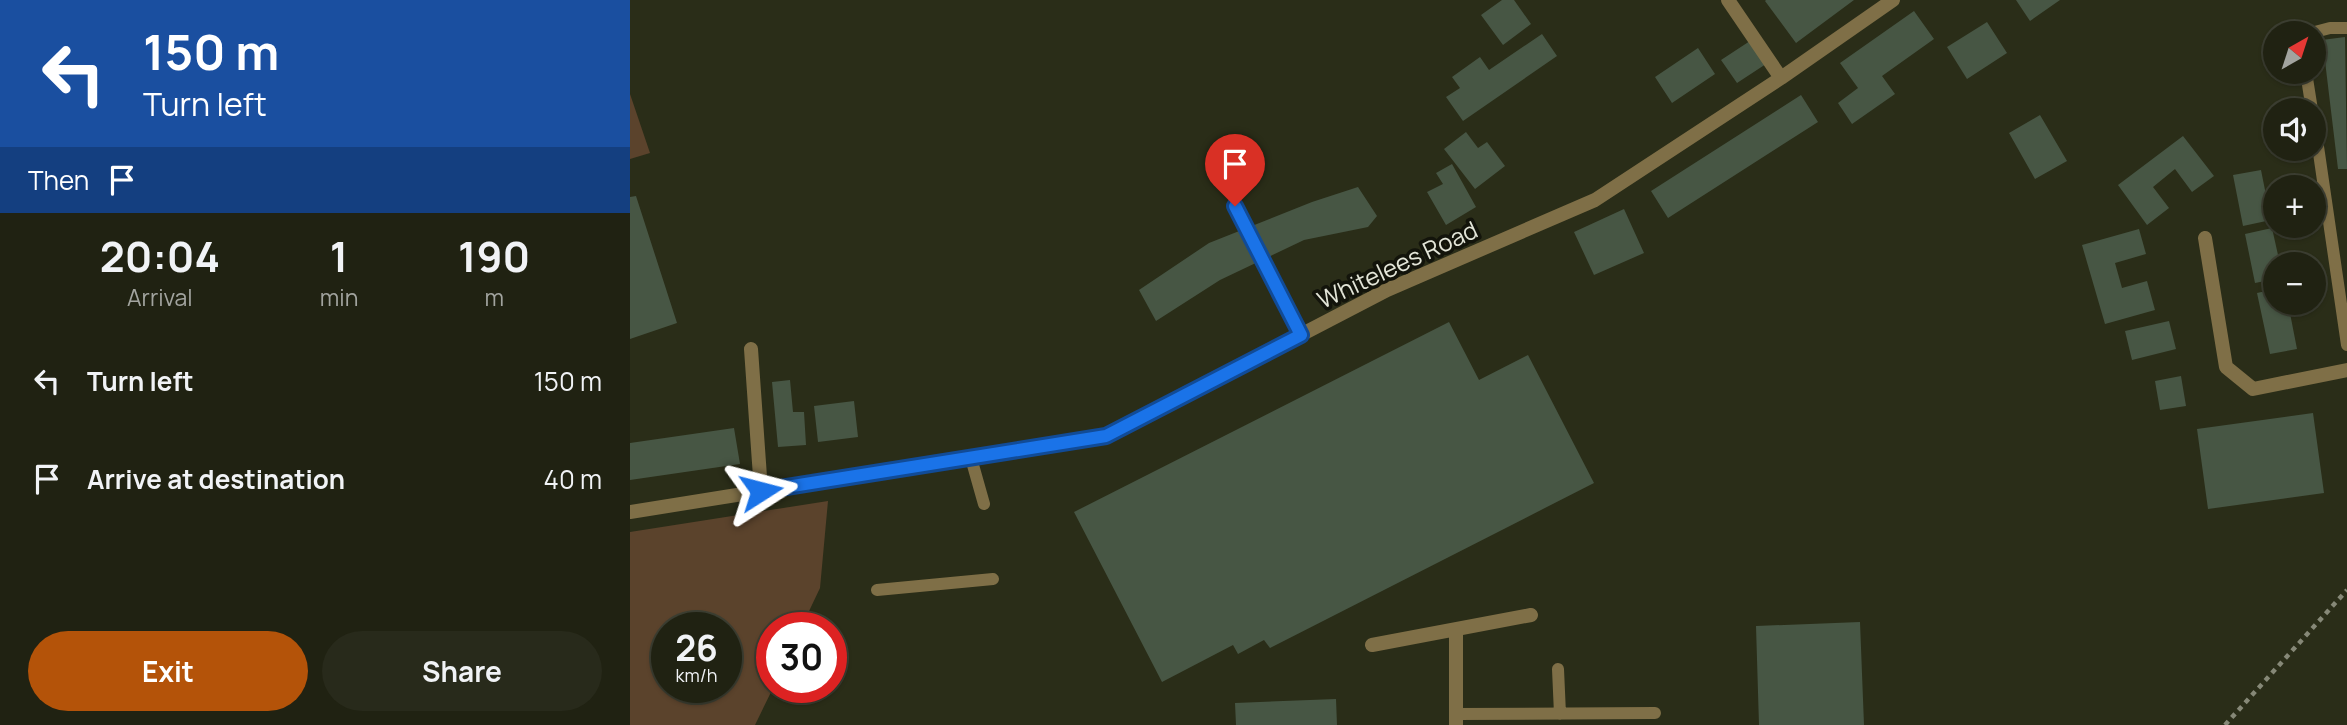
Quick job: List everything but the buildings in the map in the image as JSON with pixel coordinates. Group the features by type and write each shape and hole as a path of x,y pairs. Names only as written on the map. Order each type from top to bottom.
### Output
{"street":[{"path":"1728,0 1781,78"},
{"name":"Whitelees Road","path":"630,512 1106,436 1387,290 1595,201 1893,0"},
{"path":"1235,206 1301,335"},
{"path":"2205,238 2226,367 2253,389 2347,370"},
{"path":"751,349 761,491"},
{"path":"1372,645 1531,615"},
{"path":"1456,629 1456,720"}],"lane":[{"path":"2326,29 2347,28"},
{"path":"2320,161 2347,345"},
{"path":"971,457 984,504"},
{"path":"877,590 993,579"},
{"path":"1558,669 1560,713"},
{"path":"1456,720 1560,713 1655,713"}],"path":[{"path":"2225,725 2347,590"}],"shaded area":[{"path":"630,94 650,153 630,159"},
{"path":"828,501 820,588 809,612 756,612 756,703 766,703 755,725 630,725 630,532"}],"route":[{"path":"761,491 1106,436 1301,335 1235,206"}]}
